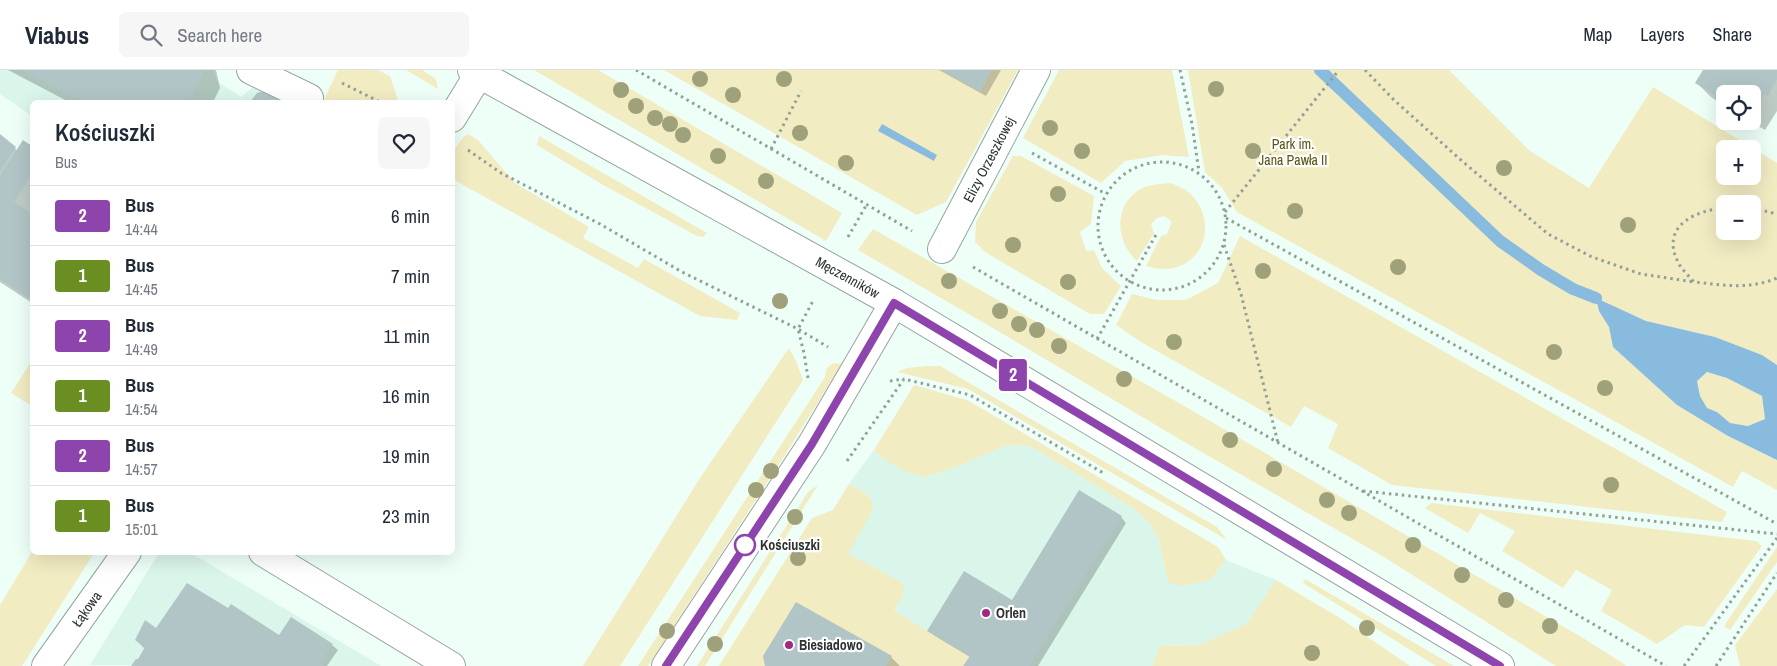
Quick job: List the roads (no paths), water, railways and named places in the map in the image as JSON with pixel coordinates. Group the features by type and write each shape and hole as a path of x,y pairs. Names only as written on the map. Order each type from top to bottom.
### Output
{"main road":[{"path":"250,70 309,98"},
{"name":"Elizy Orzeszkowej","path":"942,249 1036,70"},
{"path":"455,112 476,72"},
{"name":"Męczenników","path":"476,72 894,303 1500,666"},
{"path":"666,666 812,444 894,303"},
{"name":"Łąkowa","path":"46,666 125,555"},
{"path":"268,555 451,666"}],"water":[{"path":"882,124 937,155 934,161 878,131"},
{"path":"1596,298 1646,321 1715,337 1762,355 1777,365 1777,460 1728,436 1677,405 1613,347 1609,327 1599,311","holes":["1707,372 1727,378 1762,396 1765,419 1748,426 1730,423 1717,412 1707,408 1700,396 1697,381"]}],"waterway":[{"path":"1320,70 1500,241 1541,270 1573,289 1596,298"}],"place":[{"name":"Kościuszki","path":"745,545"},
{"name":"Orlen","path":"986,613"},
{"name":"Biesiadowo","path":"789,645"}],"park label":[{"name":"Park im. Jana Pawła II","path":"1293,152"}]}
